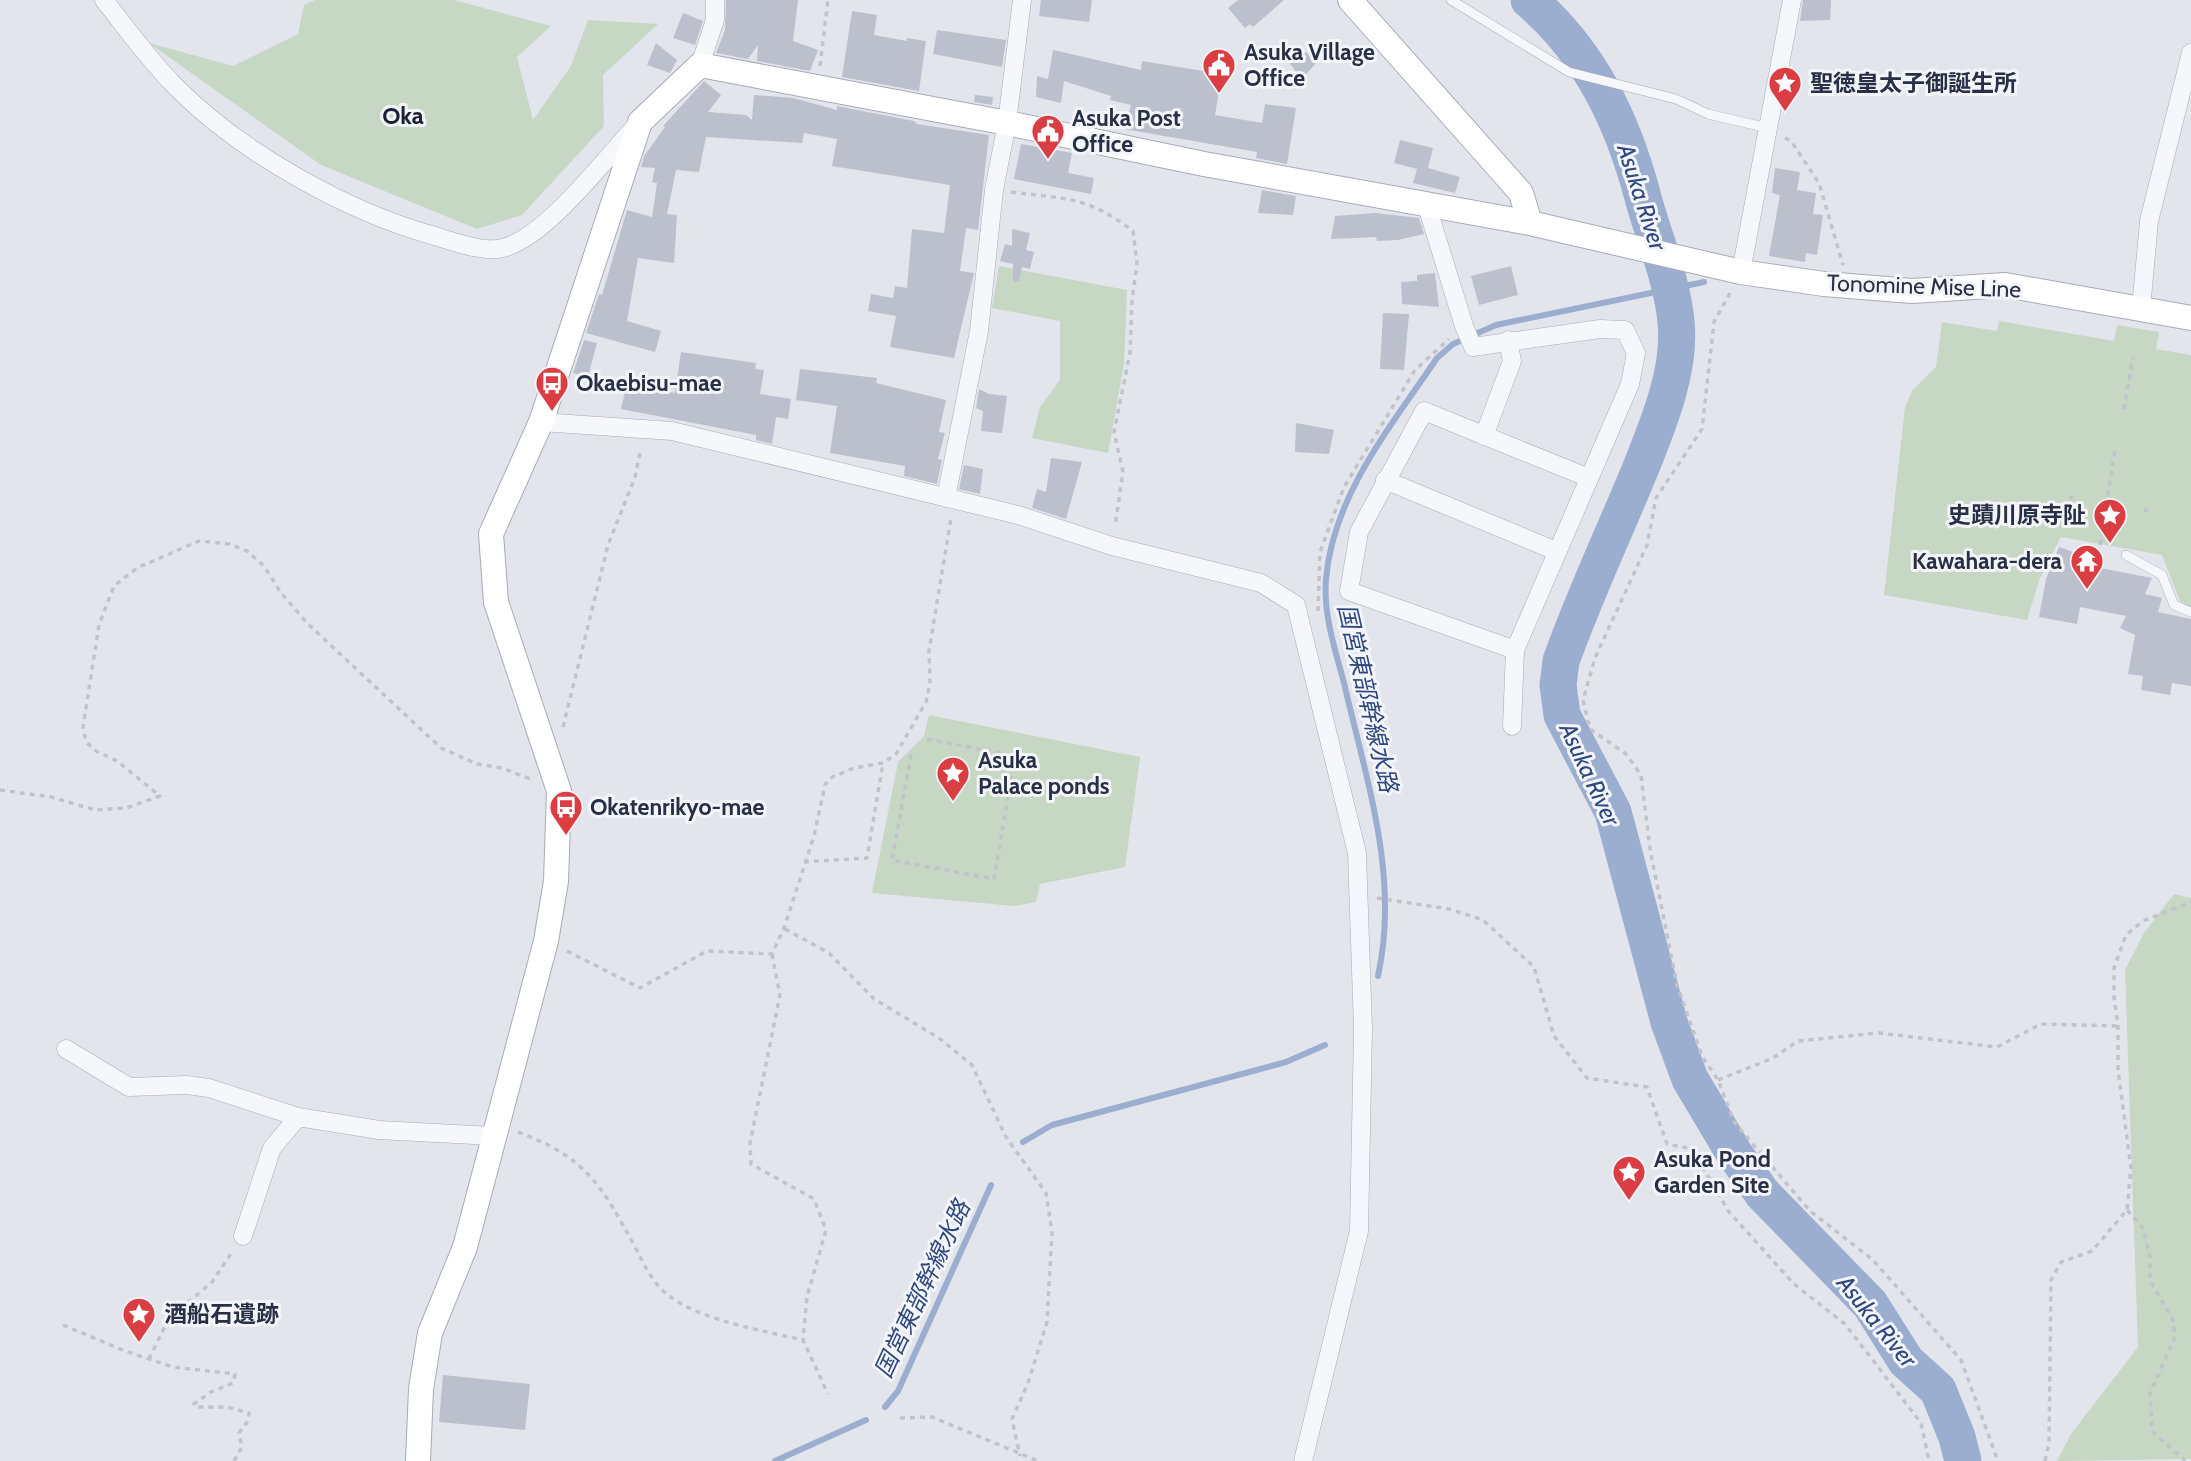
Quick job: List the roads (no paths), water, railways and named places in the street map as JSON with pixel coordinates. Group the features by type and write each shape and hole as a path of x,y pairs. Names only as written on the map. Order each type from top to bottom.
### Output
{"street":[{"path":"104,0 175,86 214,120 276,163 349,206 409,229 449,240 500,249 525,240 559,209 640,121 701,65 715,20 715,0"},
{"path":"946,498 979,331 994,190 1007,122 1022,0"},
{"path":"1350,0 1521,193 1531,223"},
{"path":"1741,272 1792,0"},
{"path":"2141,309 2149,221 2191,52"},
{"name":"Tonomine Mise Line","path":"701,65 817,89 1007,122 1204,163 1531,223 1741,272 1912,291 2005,285 2191,318"},
{"path":"418,1461 421,1389 430,1333 465,1247 546,941 556,881 559,790 496,602 491,534 541,422 640,121"},
{"path":"1426,204 1473,347 1600,329 1625,330 1636,353 1630,384 1515,650 1512,726"},
{"path":"1484,436 1512,361 1508,340"},
{"path":"1515,650 1349,591 1359,532 1424,411 1588,478"},
{"path":"541,422 671,431 1018,515 1112,546 1261,583 1296,605 1357,853 1363,1029 1359,1231 1303,1461"},
{"path":"1385,480 1556,551"},
{"path":"66,1049 129,1087 187,1085 209,1088 298,1117 379,1130 495,1130"},
{"path":"243,1236 272,1148 298,1117"}],"lane":[{"path":"1451,0 1575,74 1676,99 1708,114 1768,128"},
{"path":"2126,555 2162,575 2174,605 2191,612"}],"waterway":[{"name":"Asuka River","path":"1529,0 1569,41 1586,64 1613,113 1634,166 1662,257 1671,289 1677,340 1672,377 1662,413 1561,661 1558,685 1562,715 1613,812 1669,1022 1690,1079 1734,1153 1762,1193 1870,1304 1906,1361 1938,1390 1957,1437 1963,1461"},
{"name":"国営東部幹線水路","path":"1378,976 1384,939 1385,902 1378,828 1326,605 1326,579 1331,548 1352,490 1384,435 1437,358 1453,344 1496,325 1704,282"},
{"name":"国営東部幹線水路","path":"1023,1142 1052,1125 1286,1062 1325,1045"},
{"name":"国営東部幹線水路","path":"885,1407 898,1391 991,1185"},
{"name":"国営東部幹線水路","path":"775,1461 866,1420"}],"place":[{"name":"Asuka Village Office","path":"1219,95"},
{"name":"聖徳皇太子御誕生所","path":"1785,113"},
{"name":"Asuka Post Office","path":"1048,161"},
{"name":"Okaebisu-mae","path":"552,413"},
{"name":"史蹟川原寺阯","path":"2110,545"},
{"name":"Kawahara-dera","path":"2087,591"},
{"name":"Asuka Palace ponds","path":"953,803"},
{"name":"Okatenrikyo-mae","path":"566,837"},
{"name":"Asuka Pond Garden Site","path":"1629,1202"},
{"name":"酒船石遺跡","path":"139,1344"}],"district":[{"name":"Oka","path":"403,115"}]}
